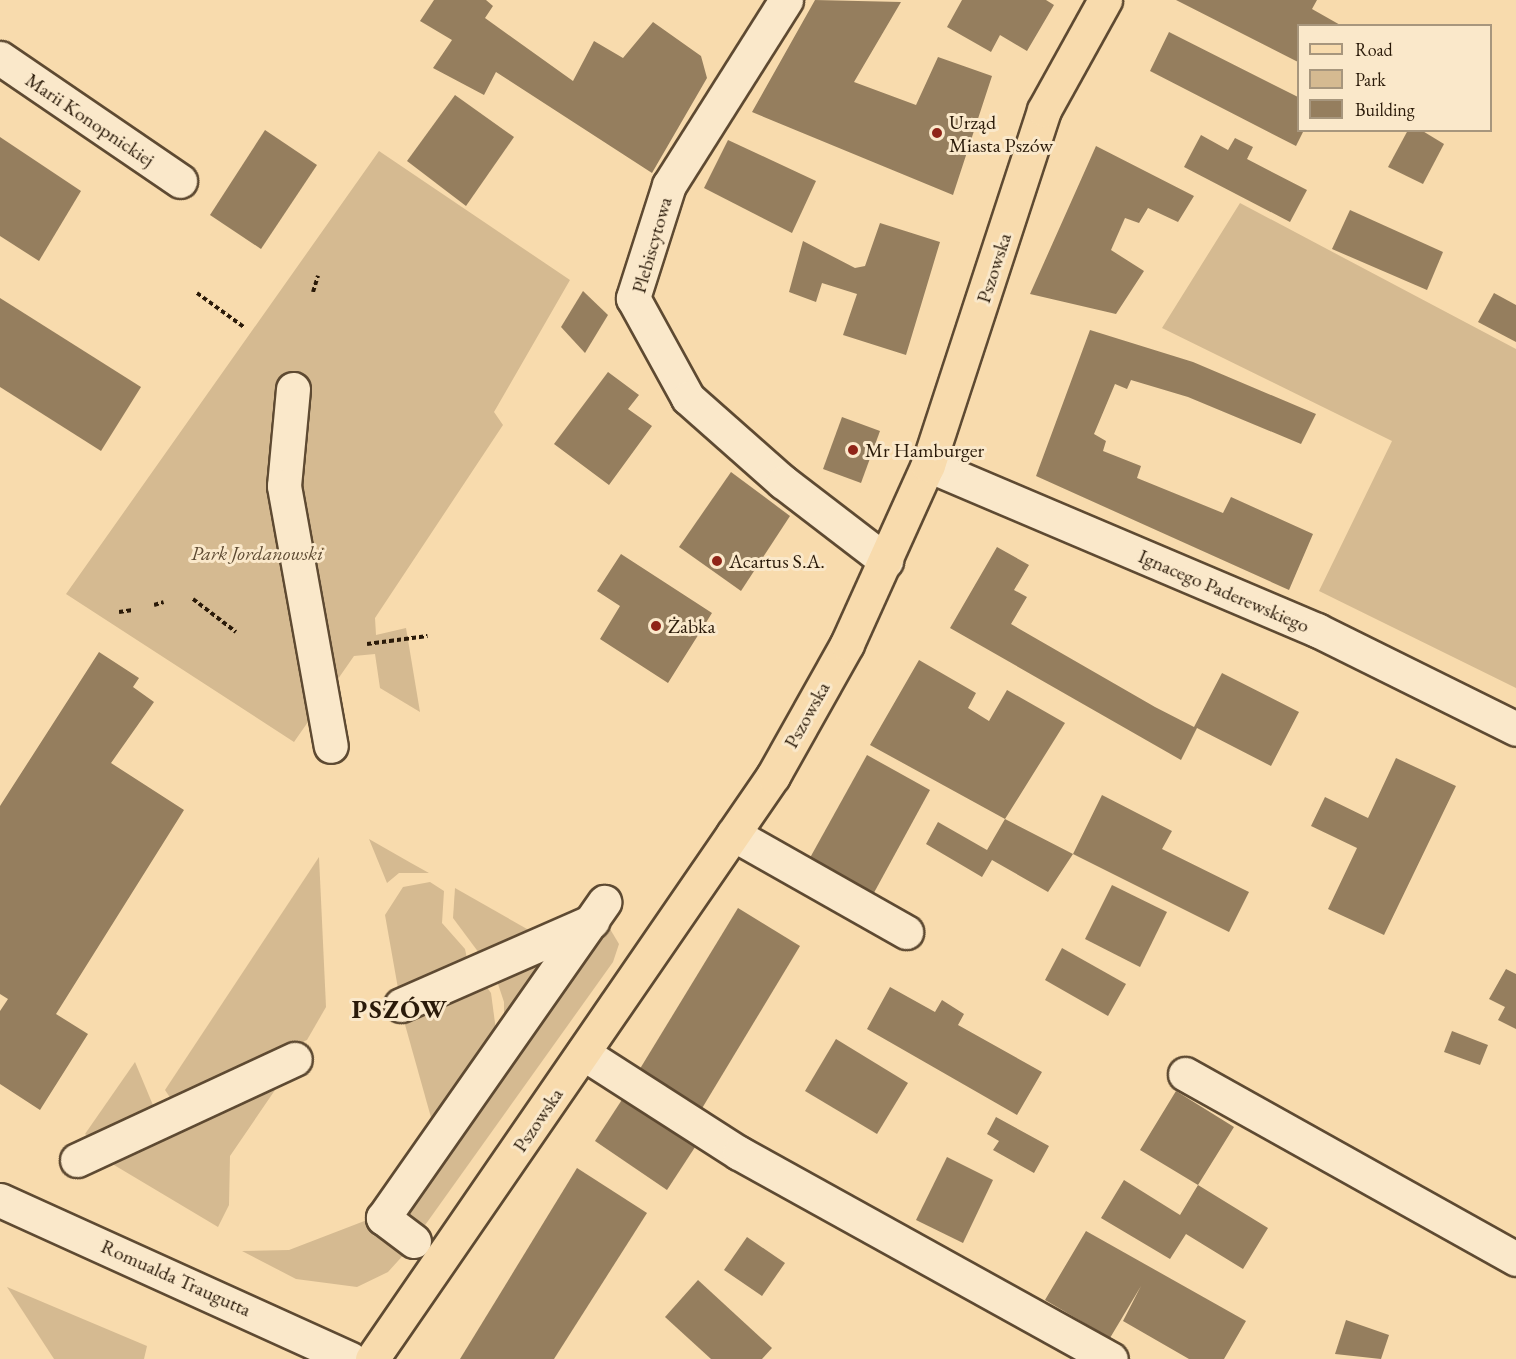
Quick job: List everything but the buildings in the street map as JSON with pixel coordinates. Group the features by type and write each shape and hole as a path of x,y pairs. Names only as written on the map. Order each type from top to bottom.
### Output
{"main road":[{"name":"Pszowska","path":"372,1359 733,834 847,644 928,465 1044,110 1105,0"}],"street":[{"name":"Plebiscytowa","path":"786,0 669,185 633,298 688,398 783,482 886,561"},
{"name":"Marii Konopnickiej","path":"0,58 180,182"},
{"path":"292,388 284,486 331,746"},
{"name":"Ignacego Paderewskiego","path":"928,465 1317,630 1516,729"},
{"path":"733,834 906,932"},
{"path":"401,1005 598,912 378,1215 414,1241"},
{"path":"584,1053 739,1154 1111,1359"},
{"path":"77,1160 295,1059"},
{"path":"1185,1074 1516,1259"},
{"name":"Romualda Traugutta","path":"6,1210 350,1359"}],"path":[{"path":"313,292 318,276"},
{"path":"197,293 244,327"},
{"path":"193,599 236,632"},
{"path":"154,605 164,602"},
{"path":"119,612 133,609"},
{"path":"367,644 427,636"}],"green space":[{"name":"Park Jordanowski","path":"379,151 570,280 494,412 503,425 375,618 376,635 406,628 420,712 380,688 375,654 354,656 294,742 66,594"},
{"path":"1240,203 1516,349 1516,688 1319,591 1392,441 1162,328"},
{"path":"369,839 429,873 399,873 387,883"},
{"path":"319,857 326,1007 307,1040 173,1102 165,1090"},
{"path":"430,882 444,891 442,923 465,949 468,963 399,994 385,915 403,887"},
{"path":"455,888 534,933 482,957 453,918"},
{"path":"607,924 619,944 613,962 418,1235 403,1209"},
{"path":"567,945 504,1028 504,1002 496,978"},
{"path":"483,982 491,993 497,1038 432,1121 404,1021"},
{"path":"135,1062 155,1110 92,1139 85,1134"},
{"path":"286,1074 230,1156 229,1205 218,1227 104,1159"},
{"path":"367,1220 407,1251 388,1272 357,1287 296,1279 242,1251 289,1250"},
{"path":"7,1287 147,1346 144,1359 54,1359"}],"place":[{"name":"Urząd Miasta Pszów","path":"937,133"},
{"name":"Mr Hamburger","path":"853,450"},
{"name":"Acartus S.A.","path":"717,561"},
{"name":"Żabka","path":"656,626"}],"district":[{"name":"PSZÓW","path":"400,1010"}]}
